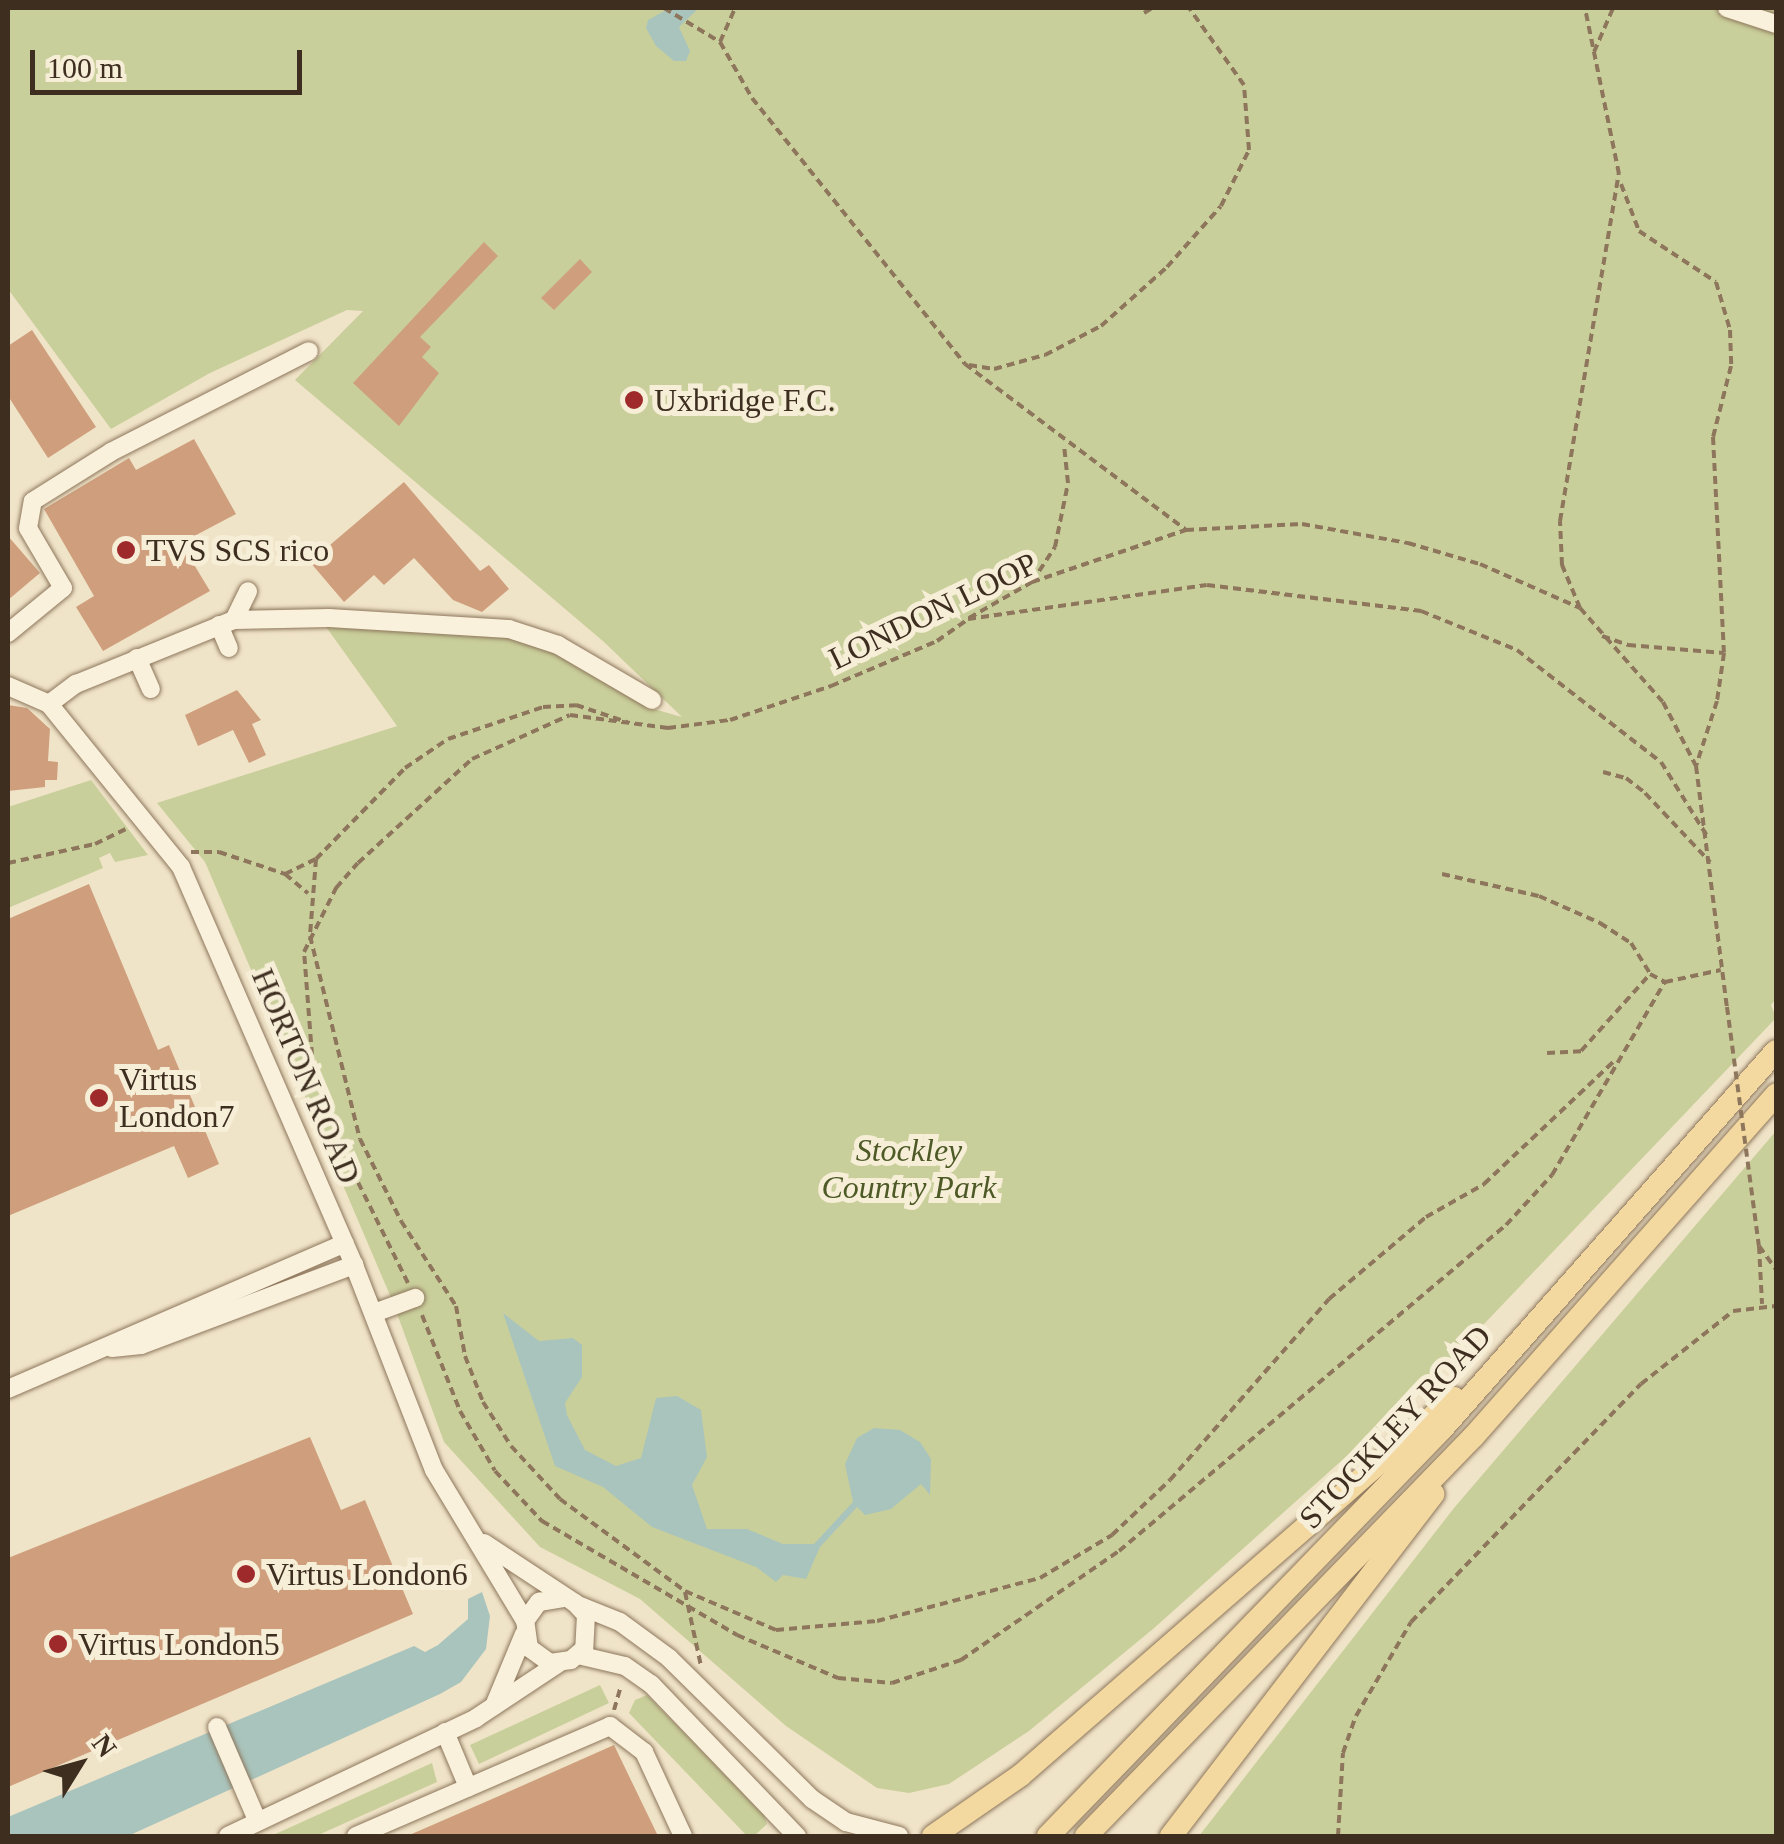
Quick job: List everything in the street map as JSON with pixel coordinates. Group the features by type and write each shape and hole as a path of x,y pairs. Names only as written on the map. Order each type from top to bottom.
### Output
{"main road":[{"name":"STOCKLEY ROAD","path":"1048,1836 1516,1344 1776,1051"},
{"name":"STOCKLEY ROAD","path":"1091,1831 1474,1436 1776,1095"},
{"path":"933,1836 1021,1775 1516,1344"},
{"path":"1171,1836 1474,1436"}],"street":[{"path":"1727,8 1776,24"},
{"path":"8,633 62,590 28,528 30,503 112,452 308,352"},
{"path":"229,648 227,622 248,591"},
{"path":"49,704 76,684 227,622 330,618 509,629 558,646 652,700"},
{"path":"137,658 151,689"},
{"name":"HORTON ROAD","path":"8,686 49,704 181,867 345,1242 434,1470 480,1540 524,1628"},
{"path":"8,1389 106,1348 139,1327 345,1242"},
{"path":"106,1348 141,1345 354,1264"},
{"path":"374,1313 415,1298"},
{"name":"HORTON ROAD","path":"480,1540 571,1602 635,1631 812,1800 846,1822 899,1836"},
{"path":"493,1706 524,1628 539,1602 571,1602 590,1631 578,1656"},
{"path":"524,1628 533,1654 559,1664"},
{"path":"228,1836 444,1732 578,1656 626,1666 651,1684 797,1836"},
{"path":"356,1836 610,1726 644,1752 683,1836"},
{"path":"217,1727 258,1822"},
{"path":"444,1732 468,1787"}],"path":[{"path":"720,42 735,8"},
{"path":"1144,13 1152,8"},
{"path":"964,364 994,369 1046,355 1100,326 1167,267 1221,206 1249,150 1244,84 1189,8"},
{"path":"1585,8 1624,207 1639,232 1716,282 1730,330 1731,366 1714,437 1724,653 1717,701 1696,766"},
{"path":"1594,52 1613,8"},
{"path":"666,10 720,42 752,98 964,364 1064,445 1186,530"},
{"path":"1580,608 1562,565 1560,521 1619,174"},
{"path":"1032,582 1055,547 1068,483 1064,445"},
{"name":"LONDON LOOP","path":"316,859 405,768 448,739 543,707 576,705 668,727 730,720 937,640 1032,582 1186,530 1302,524 1408,542 1524,580 1580,608 1663,702 1696,766 1758,1246 1762,1304"},
{"path":"1620,1055 1484,1184 1426,1217 1329,1299 1209,1438 1112,1536 1040,1578 877,1621 776,1630 685,1591 534,1475 484,1402 464,1356 456,1306 401,1221 360,1139 310,936 358,863 472,759 570,714 668,728 730,720 831,686 937,641 968,620 995,613 1207,585 1380,604 1462,626 1552,674 1661,762 1707,836"},
{"path":"1601,636 1628,645 1724,653"},
{"path":"1603,772 1626,778 1646,793 1710,862"},
{"path":"8,863 117,837 141,816"},
{"path":"188,854 219,852 286,874 309,895"},
{"path":"286,874 316,859"},
{"path":"316,859 309,895 310,936 304,988 313,1068 342,1150 415,1298 460,1411 495,1471 542,1520 737,1635 852,1682 880,1686 960,1660 1119,1551 1506,1225 1552,1174 1664,982"},
{"path":"1442,874 1540,896 1600,924 1631,943 1650,974 1664,982 1721,970"},
{"path":"1548,1053 1581,1051 1650,974"},
{"path":"1758,1246 1776,1269"},
{"path":"1338,1836 1343,1753 1356,1716 1411,1622 1641,1384 1733,1311 1762,1304 1776,1306"},
{"path":"685,1591 706,1695"},
{"path":"610,1726 626,1666"}],"green space":[{"name":"Stockley Country Park","path":"8,8 1776,8 1776,999 1771,1005 1776,1018 1422,1389 1153,1629 1029,1731 949,1784 909,1793 877,1788 786,1726 640,1599 540,1547 444,1442 392,1300 205,862 157,803 397,726 324,624 508,631 557,651 650,708 682,717 604,642 295,380 363,311 347,310 210,373 111,429 8,289"},
{"path":"91,780 148,855 115,862 110,853 99,858 103,868 8,908 8,807"},
{"path":"1776,1131 1776,1836 1199,1836 1454,1508"},
{"path":"600,1685 609,1703 479,1764 470,1745"},
{"path":"647,1695 764,1815 767,1824 754,1836 747,1836 629,1713 635,1700"},
{"path":"432,1763 437,1782 316,1836 271,1836"}],"water":[{"path":"670,8 699,8 679,27 690,51 686,61 674,61 656,46 646,28 648,20"},
{"path":"503,1313 539,1341 573,1338 582,1345 582,1377 565,1403 567,1415 585,1450 616,1466 641,1458 656,1398 677,1396 701,1410 707,1457 692,1485 707,1529 747,1529 783,1544 814,1544 853,1502 845,1464 857,1438 874,1428 900,1430 920,1442 931,1459 930,1495 921,1484 891,1509 865,1515 857,1507 820,1547 806,1579 783,1575 776,1582 756,1567 652,1527 603,1487 555,1466"},
{"path":"482,1592 490,1616 486,1649 461,1682 440,1694 128,1836 8,1836 8,1817 414,1646 425,1652 468,1619 468,1599"}],"building":[{"path":"484,242 498,256 420,337 431,347 422,357 439,373 399,426 353,383"},
{"path":"580,259 592,272 554,310 541,298"},
{"path":"32,330 96,427 48,458 8,396 8,346"},
{"name":"TVS SCS rico","path":"194,439 236,514 181,543 210,591 103,651 76,607 94,596 44,509 129,458 136,470"},
{"path":"404,482 480,571 489,565 509,589 482,612 453,600 414,558 384,585 374,575 344,602 310,562"},
{"path":"8,536 40,573 8,600"},
{"path":"237,690 261,720 252,724 266,755 249,763 233,730 198,746 185,715"},
{"path":"8,705 27,708 50,729 48,761 58,762 57,780 45,780 45,787 8,791"},
{"name":"Virtus London7","path":"89,884 158,1050 169,1045 219,1164 188,1178 174,1146 8,1216 8,919"},
{"name":"Virtus London6","path":"310,1437 341,1510 365,1500 413,1614 8,1787 8,1558"},
{"path":"614,1745 658,1836 407,1836 499,1796"}],"place":[{"name":"Uxbridge F.C.","path":"634,400"},
{"name":"TVS SCS rico","path":"126,550"},
{"name":"Virtus London7","path":"99,1098"},
{"name":"Virtus London6","path":"246,1574"},
{"name":"Virtus London5","path":"58,1644"}]}
